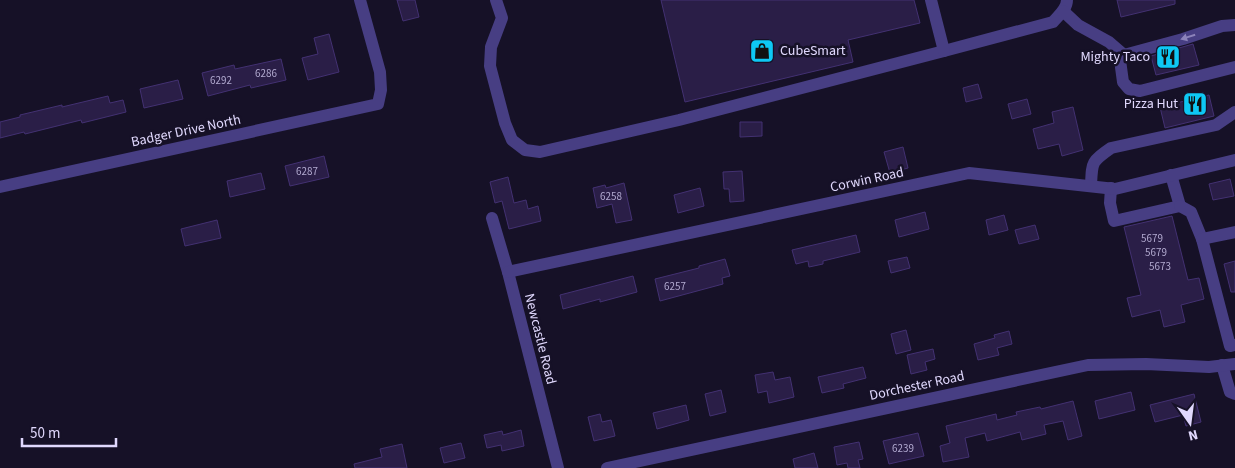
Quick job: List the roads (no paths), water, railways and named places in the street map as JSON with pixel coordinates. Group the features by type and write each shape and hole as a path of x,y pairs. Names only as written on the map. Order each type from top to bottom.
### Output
{"street":[{"name":"Badger Drive North","path":"0,187 378,104 381,90 380,72 360,0"},
{"path":"496,0 502,18 491,47 490,66 505,123 512,140 525,150 540,152 679,120 1052,22 1065,6 1078,25 1109,42 1124,54"},
{"path":"931,0 944,51"},
{"path":"1235,25 1222,26 1184,39 1124,54 1120,60 1123,82 1129,89 1140,91 1235,67"},
{"path":"1091,186 1092,166 1096,158 1111,148 1216,125 1235,112"},
{"name":"Corwin Road","path":"508,272 969,173 1115,189 1235,160"},
{"path":"1171,175 1180,206"},
{"path":"1111,188 1110,203 1114,221 1180,206 1191,212 1202,239 1233,345 1235,359"},
{"name":"Newcastle Road","path":"492,218 508,272 558,468"},
{"path":"1202,239 1235,232"},
{"name":"Dorchester Road","path":"608,468 1088,365 1146,364 1209,367 1228,365"},
{"path":"1228,365 1230,392 1235,394"}],"place":[{"name":"CubeSmart","path":"762,51"},
{"name":"Mighty Taco","path":"1168,57"},
{"name":"Pizza Hut","path":"1195,104"}]}
